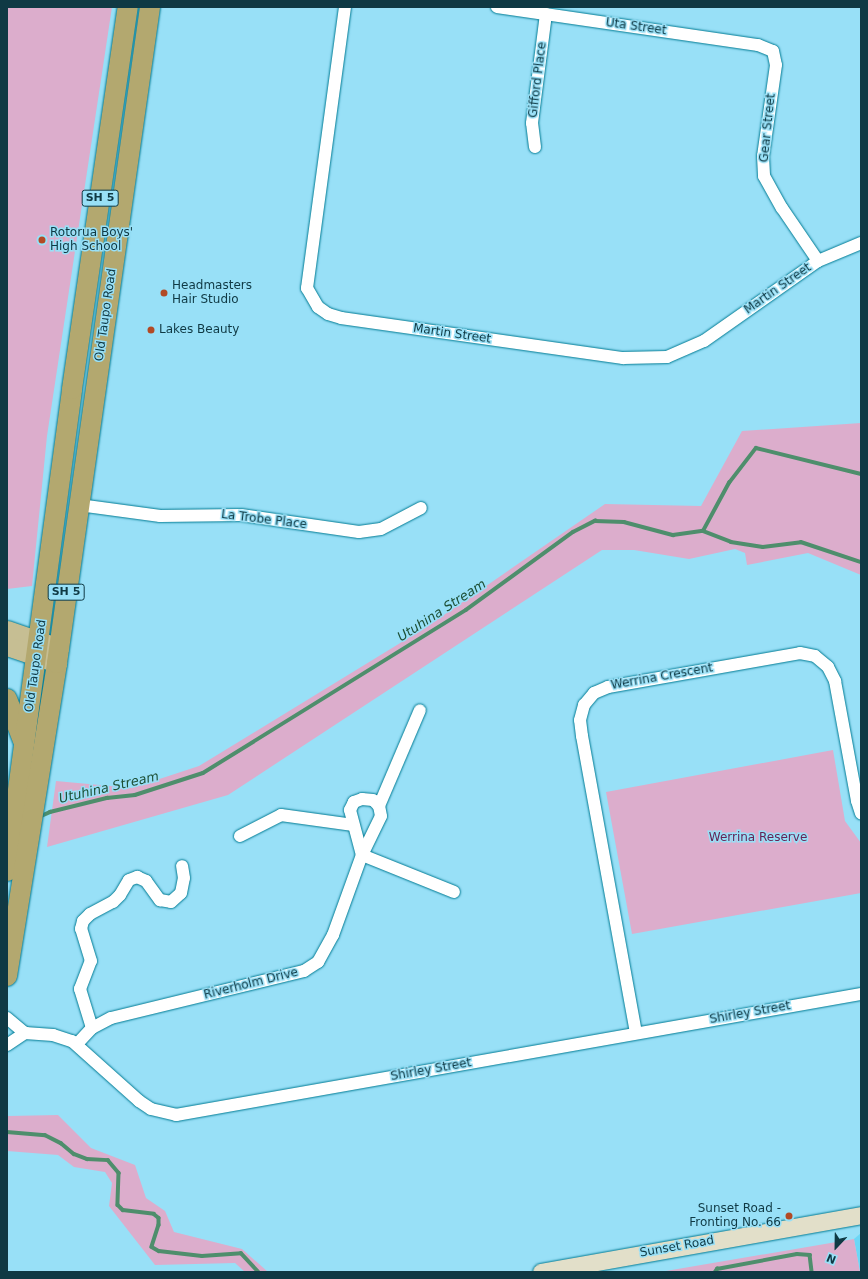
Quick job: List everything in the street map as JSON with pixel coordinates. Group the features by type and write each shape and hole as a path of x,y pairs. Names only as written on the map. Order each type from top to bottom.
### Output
{"highway":[{"name":"Old Taupo Road","path":"24,812 25,747 72,389 128,7"},
{"name":"Old Taupo Road","path":"7,972 14,857 58,655 78,504 150,7"},
{"path":"96,225 108,221 116,182 121,174 127,173"},
{"path":"85,301 95,287 103,251 109,246 116,247"},
{"name":"Old Taupo Road","path":"72,389 77,415 68,488 71,499 78,504"},
{"path":"7,699 25,747"}],"main road":[{"path":"7,630 38,649"},
{"path":"7,646 38,649 58,655"},
{"name":"Sunset Road","path":"541,1272 861,1216"}],"street":[{"name":"Martin Street","path":"345,7 307,288 318,307 328,314 341,318 623,358 667,357 704,340 818,261 861,243"},
{"name":"Uta Street","path":"497,7 758,45 773,52"},
{"name":"Gifford Place","path":"535,146 532,123 546,14"},
{"name":"Gear Street","path":"773,52 776,65 763,156 764,176 782,208 818,261"},
{"name":"La Trobe Place","path":"78,504 160,516 241,515 359,532 381,529 421,508"},
{"name":"Werrina Crescent","path":"636,1033 580,720 584,705 594,693 608,687 800,653 815,656 828,667 835,681 857,801 861,813"},
{"name":"Riverholm Drive","path":"77,1044 92,1028 112,1018 308,969 320,959 327,948 362,855 381,816 379,806 420,710"},
{"path":"379,806 373,800 362,799 354,802 350,810 362,855 454,892"},
{"path":"240,836 281,815 353,825"},
{"path":"92,1028 80,989 91,961 81,929 83,921 90,914 113,902 120,895 129,880 137,877 146,881 160,900 170,902 181,892 184,878 182,866"},
{"name":"Shirley Street","path":"25,1033 53,1035 77,1044 152,1109 176,1115 861,994"},
{"path":"7,1018 25,1033 7,1045"}],"shaded area":[{"path":"861,1233 861,1272 860,1272 854,1239"}],"green space":[{"name":"Rotorua Boys' High School","path":"7,7 112,7 47,436 32,586 7,589"},
{"path":"861,423 861,575 808,553 747,565 745,553 735,549 689,559 634,550 602,550 228,795 47,847 56,781 132,788 199,766 428,626 605,504 701,506 742,431"},
{"name":"Werrina Reserve","path":"833,750 845,821 861,843 861,893 632,934 606,792"},
{"path":"58,1115 91,1148 135,1165 146,1198 165,1211 174,1232 242,1249 268,1272 245,1272 235,1263 155,1265 109,1206 112,1183 105,1172 74,1167 58,1155 7,1151 8,1116"},
{"path":"854,1239 860,1272 660,1272"}],"waterway":[{"name":"Utuhina Stream","path":"39,817 50,812 107,798 135,795 203,773 466,610 573,532 595,521 624,522 673,535 703,531 729,483 756,448 861,474"},
{"path":"703,531 731,542 763,547 801,542 861,562"},
{"path":"7,1132 45,1135 61,1143 74,1154 87,1159 108,1160 119,1173 118,1205 123,1210 154,1214 159,1218 159,1225 152,1247 159,1251 202,1256 241,1253 259,1272"},
{"path":"715,1272 717,1269 797,1254 810,1255 812,1272"}],"place":[{"name":"Rotorua Boys' High School","path":"42,240"},
{"name":"Headmasters Hair Studio","path":"164,293"},
{"name":"Lakes Beauty","path":"151,330"},
{"name":"Sunset Road - Fronting No. 66","path":"789,1216"}]}
